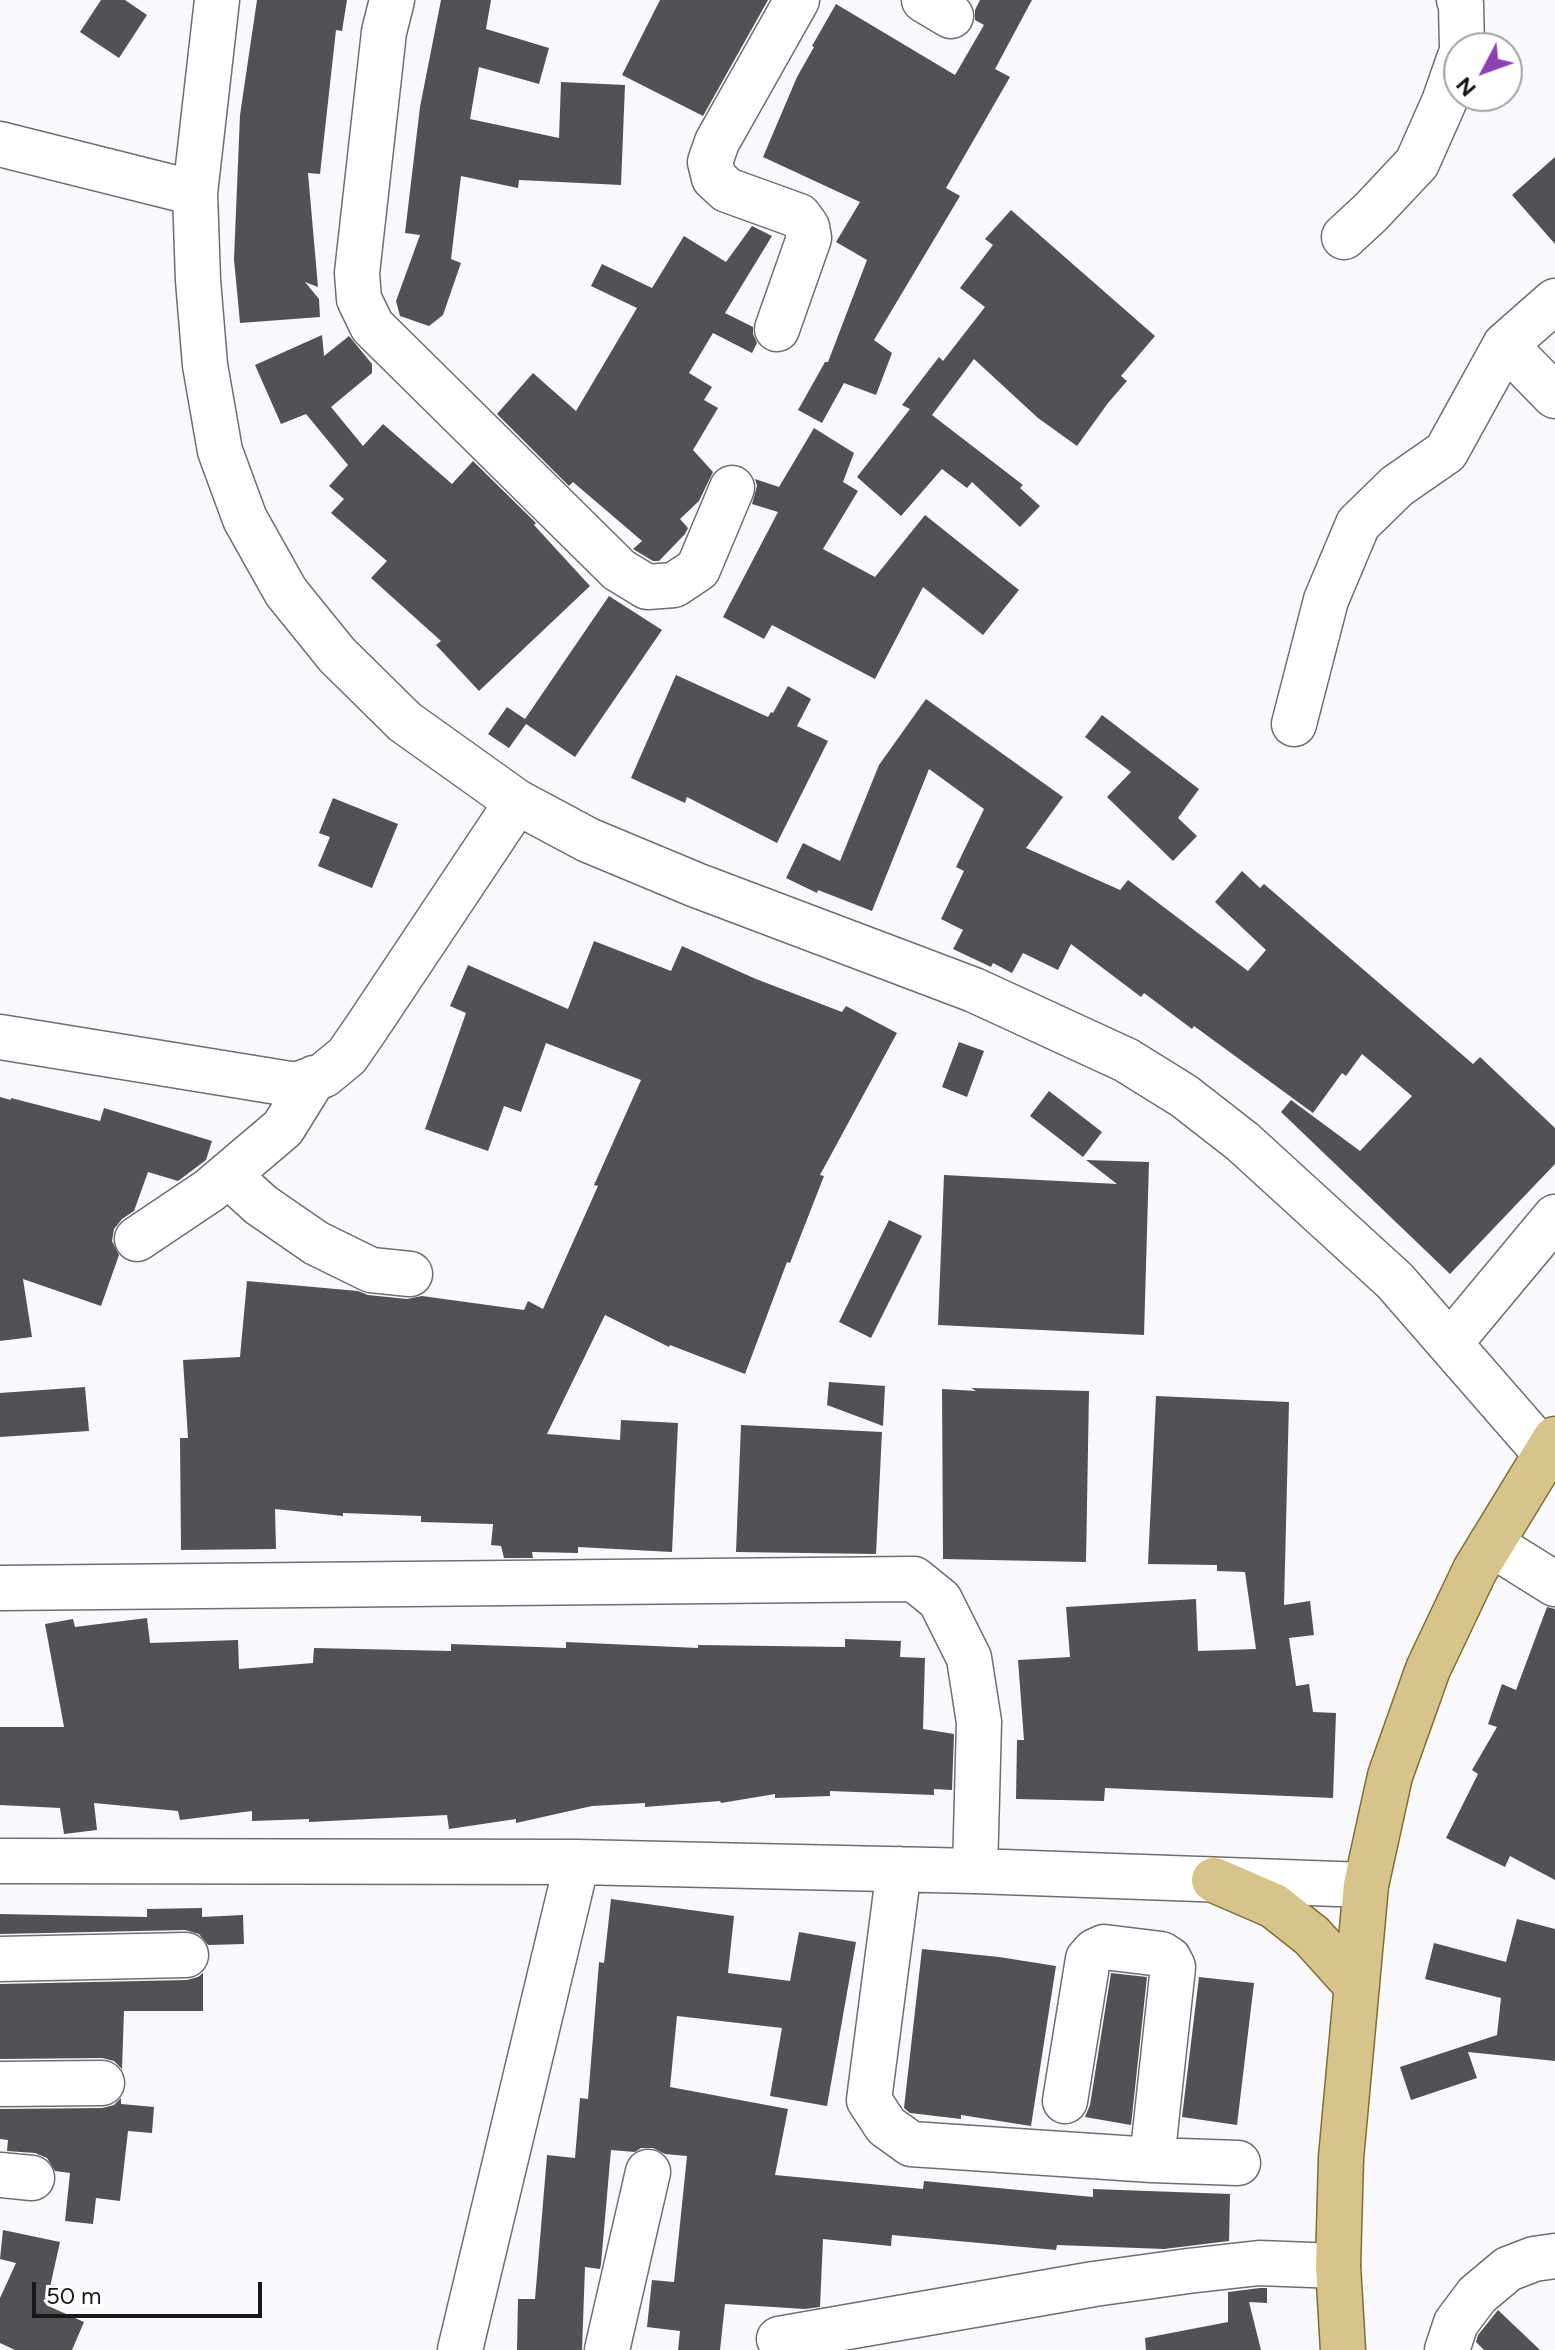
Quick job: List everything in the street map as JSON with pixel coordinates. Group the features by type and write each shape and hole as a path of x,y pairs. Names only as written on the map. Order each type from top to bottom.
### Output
{"main road":[{"path":"1343,2350 1338,2266 1341,2158 1366,1885 1390,1776 1428,1669 1475,1570 1550,1446"},
{"path":"1214,1880 1274,1906 1312,1936 1357,1986"}],"street":[{"path":"217,0 195,193 205,365 220,451 245,519 286,592 337,655 405,722 517,802 588,840 696,885 974,990 1126,1060 1184,1096 1243,1142 1395,1281 1550,1446"},
{"path":"392,0 384,32 357,273 359,299 372,326 619,570 647,587 674,585 698,569 732,488"},
{"path":"777,329 809,238 807,227 799,216 727,190 714,178 710,162 717,142 797,0"},
{"path":"1459,0 1462,32"},
{"path":"1344,237 1417,163 1443,104"},
{"path":"0,144 195,193"},
{"path":"1294,724 1326,600 1358,524 1397,486 1446,452 1505,345 1555,301"},
{"path":"1505,345 1555,396"},
{"path":"0,1037 296,1085 324,1075 347,1056 517,802"},
{"path":"137,1239 228,1175 283,1128 314,1078"},
{"path":"228,1175 261,1205 316,1243 371,1270 410,1274"},
{"path":"1450,1343 1555,1217"},
{"path":"1491,1544 1555,1584"},
{"path":"0,1588 914,1579 940,1600 969,1658 979,1722 975,1871"},
{"path":"0,1861 577,1862 975,1871 1366,1885"},
{"path":"460,2350 577,1862"},
{"path":"899,1869 869,2100 886,2126 911,2144 1238,2163"},
{"path":"1065,2101 1088,1959 1104,1947 1161,1954 1169,1959 1173,1967 1152,2160"},
{"path":"0,1959 186,1955"},
{"path":"0,2084 102,2083"},
{"path":"607,2350 648,2172"},
{"path":"1447,2350 1456,2323 1477,2295 1508,2269 1534,2259 1555,2256"},
{"path":"779,2339 1094,2284 1188,2271 1259,2263 1338,2266"}],"building":[{"path":"101,0 125,0 147,15 119,58 80,32"},
{"path":"257,0 347,0 342,31 336,30 320,174 308,173 318,287 305,282 319,299 320,317 240,323 234,259 240,115"},
{"path":"441,0 491,0 486,29 549,48 539,84 479,67 470,119 559,138 561,82 625,85 621,185 519,180 518,188 461,176 451,259 461,263 443,315 429,326 400,316 396,301 420,235 405,233 420,107"},
{"path":"660,0 768,0 703,116 622,75"},
{"path":"980,0 1032,0 995,69 1010,77 946,188 960,196 874,340 892,353 876,395 844,383 822,423 798,410 825,362 828,362 867,260 836,242 860,202 763,157 797,77 836,4 955,75 984,25 975,20 975,10"},
{"path":"1555,157 1555,244 1512,195"},
{"path":"1011,210 1155,336 1121,376 1127,381 1077,446 1038,418 974,359 932,415 1023,485 1020,488 1040,506 1020,527 972,482 967,488 942,469 901,516 857,477 910,409 902,405 939,357 943,361 985,307 960,288 993,245 985,239"},
{"path":"752,226 772,236 725,313 753,327 757,343 752,353 713,333 689,373 712,387 704,400 718,408 693,450 713,472 699,501 680,519 688,528 685,534 659,561 653,561 633,549 642,541 573,482 569,486 497,414 533,373 576,411 637,308 591,286 602,264 652,288 684,236 726,262"},
{"path":"322,335 324,356 349,336 372,364 372,373 331,407 363,446 383,424 452,484 473,461 536,523 534,525 590,586 479,691 436,645 441,641 371,578 387,561 331,513 344,499 329,486 348,465 306,414 281,424 255,365"},
{"path":"814,428 854,453 843,482 858,491 823,549 875,577 925,515 1019,590 983,635 923,587 875,679 772,625 764,639 723,617 778,512 752,504 757,486 755,479 779,487"},
{"path":"609,596 662,630 575,757 526,724 509,748 488,734 507,707 525,719"},
{"path":"676,675 768,717 788,686 811,699 797,726 828,741 777,843 687,797 685,803 631,778"},
{"path":"926,699 1063,797 1026,848 1120,890 1128,880 1248,971 1266,950 1215,902 1242,871 1260,888 1264,884 1473,1064 1480,1057 1555,1128 1555,1164 1450,1274 1281,1112 1291,1100 1360,1151 1412,1096 1362,1054 1346,1076 1342,1073 1313,1113 1194,1026 1192,1029 1144,993 1141,997 1071,944 1058,970 1023,953 1012,973 953,949 963,930 941,919 964,871 956,867 984,809 929,769 872,911 818,890 817,893 786,878 803,843 840,861 879,765"},
{"path":"1102,715 1199,789 1178,818 1197,836 1173,861 1107,797 1131,772 1085,737"},
{"path":"333,798 398,824 372,888 318,866 330,837 319,833"},
{"path":"594,941 671,971 682,946 842,1012 846,1006 897,1033 820,1175 824,1176 790,1263 787,1262 745,1374 669,1347 605,1315 547,1434 620,1440 621,1420 678,1423 672,1552 578,1547 578,1553 532,1552 533,1558 504,1558 501,1546 491,1545 493,1524 421,1522 421,1516 343,1513 343,1516 275,1509 276,1549 181,1550 180,1438 188,1438 183,1360 240,1357 247,1281 358,1291 407,1299 422,1296 524,1310 528,1301 543,1309 641,1080 546,1043 521,1112 504,1106 488,1151 425,1129 466,1013 450,1006 468,965 568,1009"},
{"path":"959,1042 984,1051 967,1097 942,1087"},
{"path":"1049,1091 1102,1132 1083,1157 1030,1116"},
{"path":"0,1097 100,1121 104,1108 212,1141 206,1160 178,1181 148,1172 134,1211 114,1229 112,1241 119,1255 101,1306 23,1279 32,1337 0,1341"},
{"path":"1086,1160 1149,1162 1144,1335 938,1325 944,1175 1117,1184"},
{"path":"889,1220 922,1236 871,1338 839,1322"},
{"path":"829,1382 885,1386 883,1426 827,1405"},
{"path":"85,1387 89,1431 0,1437 0,1393"},
{"path":"971,1388 1089,1391 1086,1562 943,1559 942,1389 976,1391"},
{"path":"1156,1396 1289,1402 1284,1605 1310,1601 1314,1635 1289,1638 1296,1686 1309,1684 1313,1712 1336,1713 1333,1798 1105,1788 1104,1801 1016,1799 1017,1740 1024,1740 1018,1660 1070,1657 1066,1607 1196,1599 1198,1651 1256,1649 1245,1572 1217,1571 1217,1565 1148,1564"},
{"path":"741,1425 882,1432 876,1554 736,1552"},
{"path":"1547,1607 1555,1609 1555,1880 1510,1856 1505,1867 1446,1838 1478,1774 1472,1770 1497,1727 1488,1724 1502,1684 1516,1690"},
{"path":"147,1618 150,1643 238,1640 239,1669 313,1663 314,1648 451,1651 451,1644 566,1648 566,1642 698,1648 698,1645 845,1647 845,1639 901,1641 900,1657 925,1658 923,1729 954,1734 952,1790 934,1789 934,1795 830,1791 830,1796 775,1798 775,1794 721,1803 592,1806 516,1823 516,1819 449,1829 447,1815 309,1822 309,1819 252,1821 252,1811 180,1820 178,1811 94,1803 97,1830 64,1834 60,1808 0,1805 0,1727 64,1727 45,1624 73,1619 75,1627"},
{"path":"611,1899 734,1916 728,1973 790,1981 799,1932 856,1942 827,2106 770,2096 782,2028 677,2016 670,2087 788,2109 775,2175 923,2189 924,2181 1093,2197 1093,2189 1230,2194 1229,2241 1164,2249 1057,2245 1056,2250 892,2235 891,2246 823,2239 820,2307 805,2309 725,2304 720,2350 678,2350 680,2331 647,2327 652,2280 674,2282 687,2156 665,2154 653,2148 641,2148 635,2152 611,2150 600,2269 585,2267 582,2350 517,2350 518,2299 535,2299 547,2155 575,2158 580,2098 588,2099 599,1962 604,1963"},
{"path":"202,1908 202,1917 243,1915 244,1944 208,1945 199,1934 185,1930 0,1934 0,1914 147,1917 147,1909"},
{"path":"1517,1919 1555,1929 1555,2061 1468,2052 1477,2078 1411,2100 1400,2067 1497,2035 1501,1998 1425,1979 1434,1943 1506,1962"},
{"path":"922,1949 1056,1966 1031,2126 961,2115 961,2119 910,2113 904,2108"},
{"path":"203,1973 203,2011 124,2011 122,2069 114,2061 102,2058 0,2059 0,1984 187,1980"},
{"path":"1111,1973 1147,1977 1131,2125 1085,2117 1090,2105"},
{"path":"1199,1977 1254,1983 1237,2125 1182,2117"},
{"path":"121,2098 121,2104 154,2107 152,2133 128,2131 120,2201 96,2198 93,2224 65,2221 70,2173 55,2171 47,2158 35,2153 7,2151 8,2140 0,2139 0,2109 102,2108 114,2105"},
{"path":"3,2230 60,2242 46,2305 84,2322 72,2350 15,2350 0,2343 0,2298 16,2263 0,2259"},
{"path":"1267,2288 1267,2303 1249,2302 1261,2350 1146,2350 1145,2338 1228,2322 1228,2292"},
{"path":"1498,2310 1540,2350 1484,2350 1476,2342 1478,2335"}]}
